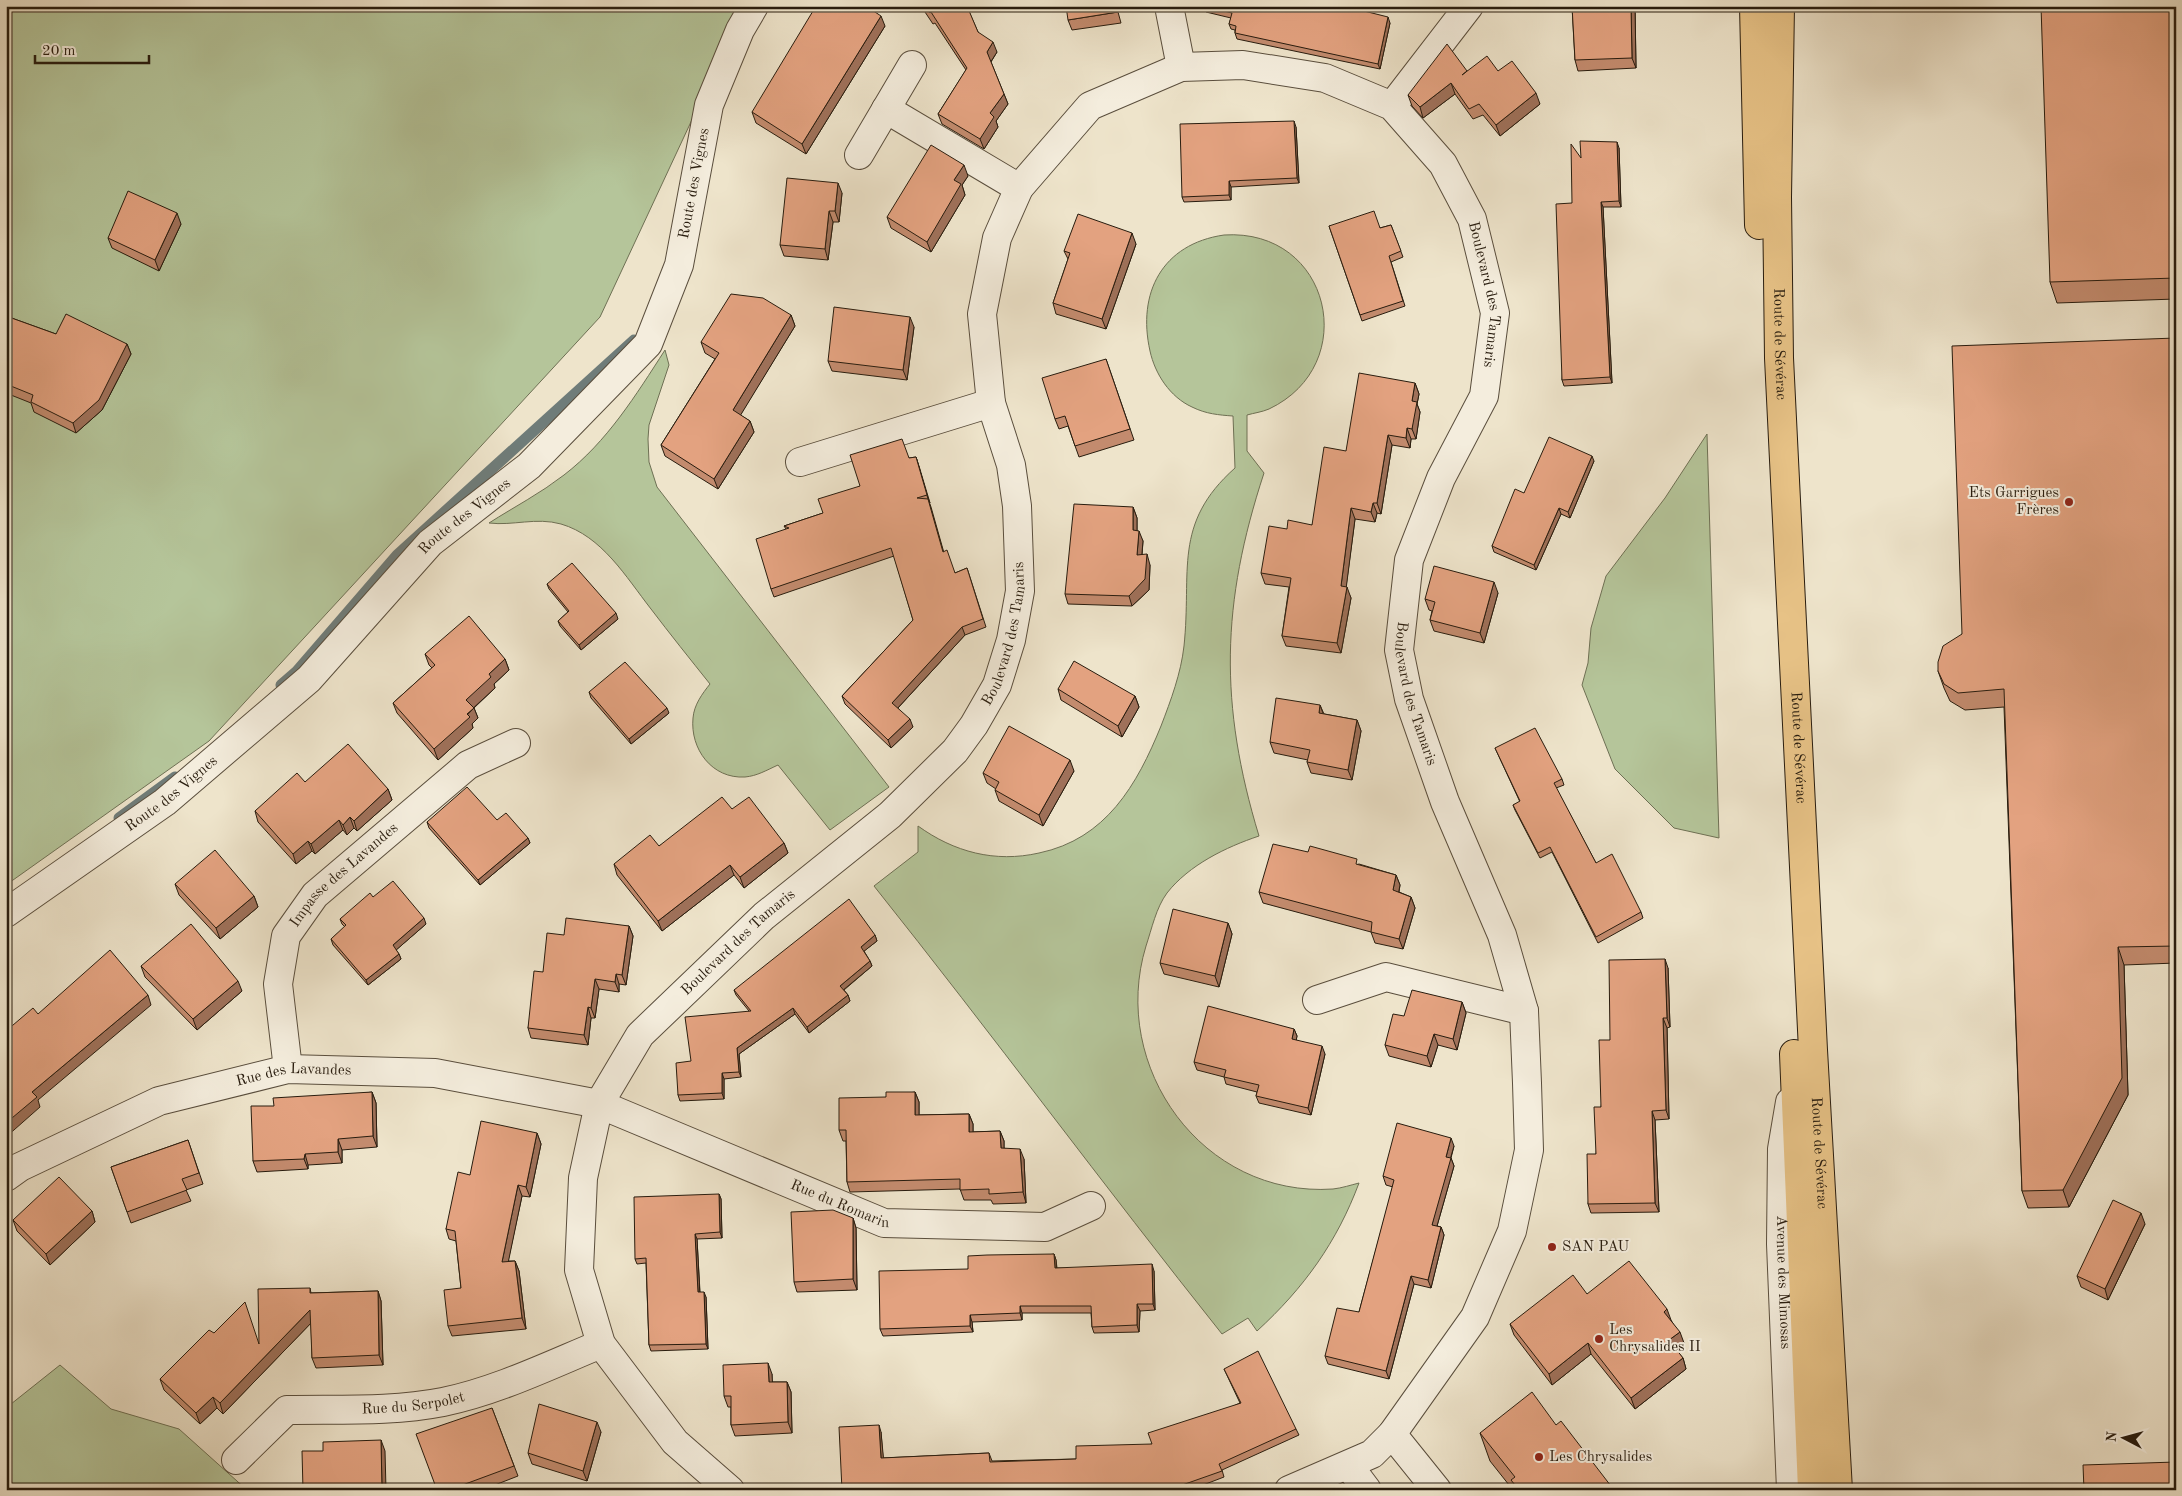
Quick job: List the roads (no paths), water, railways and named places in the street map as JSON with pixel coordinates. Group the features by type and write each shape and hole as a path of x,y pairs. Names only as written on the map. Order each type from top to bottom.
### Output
{"main road":[{"name":"Route de Sévérac","path":"1754,6 1760,272 1812,1490"},
{"name":"Route de Sévérac","path":"1780,6 1777,197 1780,368 1812,1050 1838,1490"}],"street":[{"name":"Route des Vignes","path":"6,913 165,802 309,679 430,543 530,466 648,344 679,265 709,105 740,30 754,6"},
{"path":"1168,6 1181,67"},
{"path":"1392,106 1469,6"},
{"name":"Boulevard des Tamaris","path":"730,1490 675,1442 600,1344 578,1270 583,1178 599,1104 640,1035 764,916 890,814 956,751 997,684 1011,640 1020,592 1017,506 1012,465 991,403 982,314 997,238 1019,188 1090,106 1181,67 1243,65 1325,78 1392,106 1443,164 1472,219 1495,313 1484,396 1441,478 1409,560 1399,650 1409,699 1445,802 1502,935 1524,1011 1529,1150 1512,1231 1475,1317 1392,1434 1372,1454 1349,1466 1289,1490"},
{"path":"859,155 912,66"},
{"path":"886,109 1019,188"},
{"path":"800,462 991,403"},
{"name":"Impasse des Lavandes","path":"288,1069 278,984 286,936 295,923 315,895 468,765 516,743"},
{"path":"1317,1000 1386,978 1524,1011"},
{"name":"Rue des Lavandes","path":"6,1177 20,1167 159,1101 288,1069 435,1073 599,1104"},
{"name":"Avenue des Mimosas","path":"1791,1490 1781,1244 1782,1158 1795,1076"},
{"name":"Rue du Romarin","path":"599,1104 884,1223 1045,1227 1091,1206"},
{"name":"Rue du Serpolet","path":"236,1460 287,1410 392,1409 444,1402 509,1381 600,1344"},
{"path":"1392,1434 1437,1490"},
{"path":"1349,1466 1368,1490"}],"waterway":[{"path":"281,685 296,672 397,555 634,340"},
{"path":"119,818 175,777"}],"place":[{"name":"Ets Garrigues Frères","path":"2069,502"},
{"name":"SAN PAU","path":"1552,1247"},
{"name":"Les Chrysalides II","path":"1599,1339"},
{"name":"Les Chrysalides","path":"1539,1457"}]}
